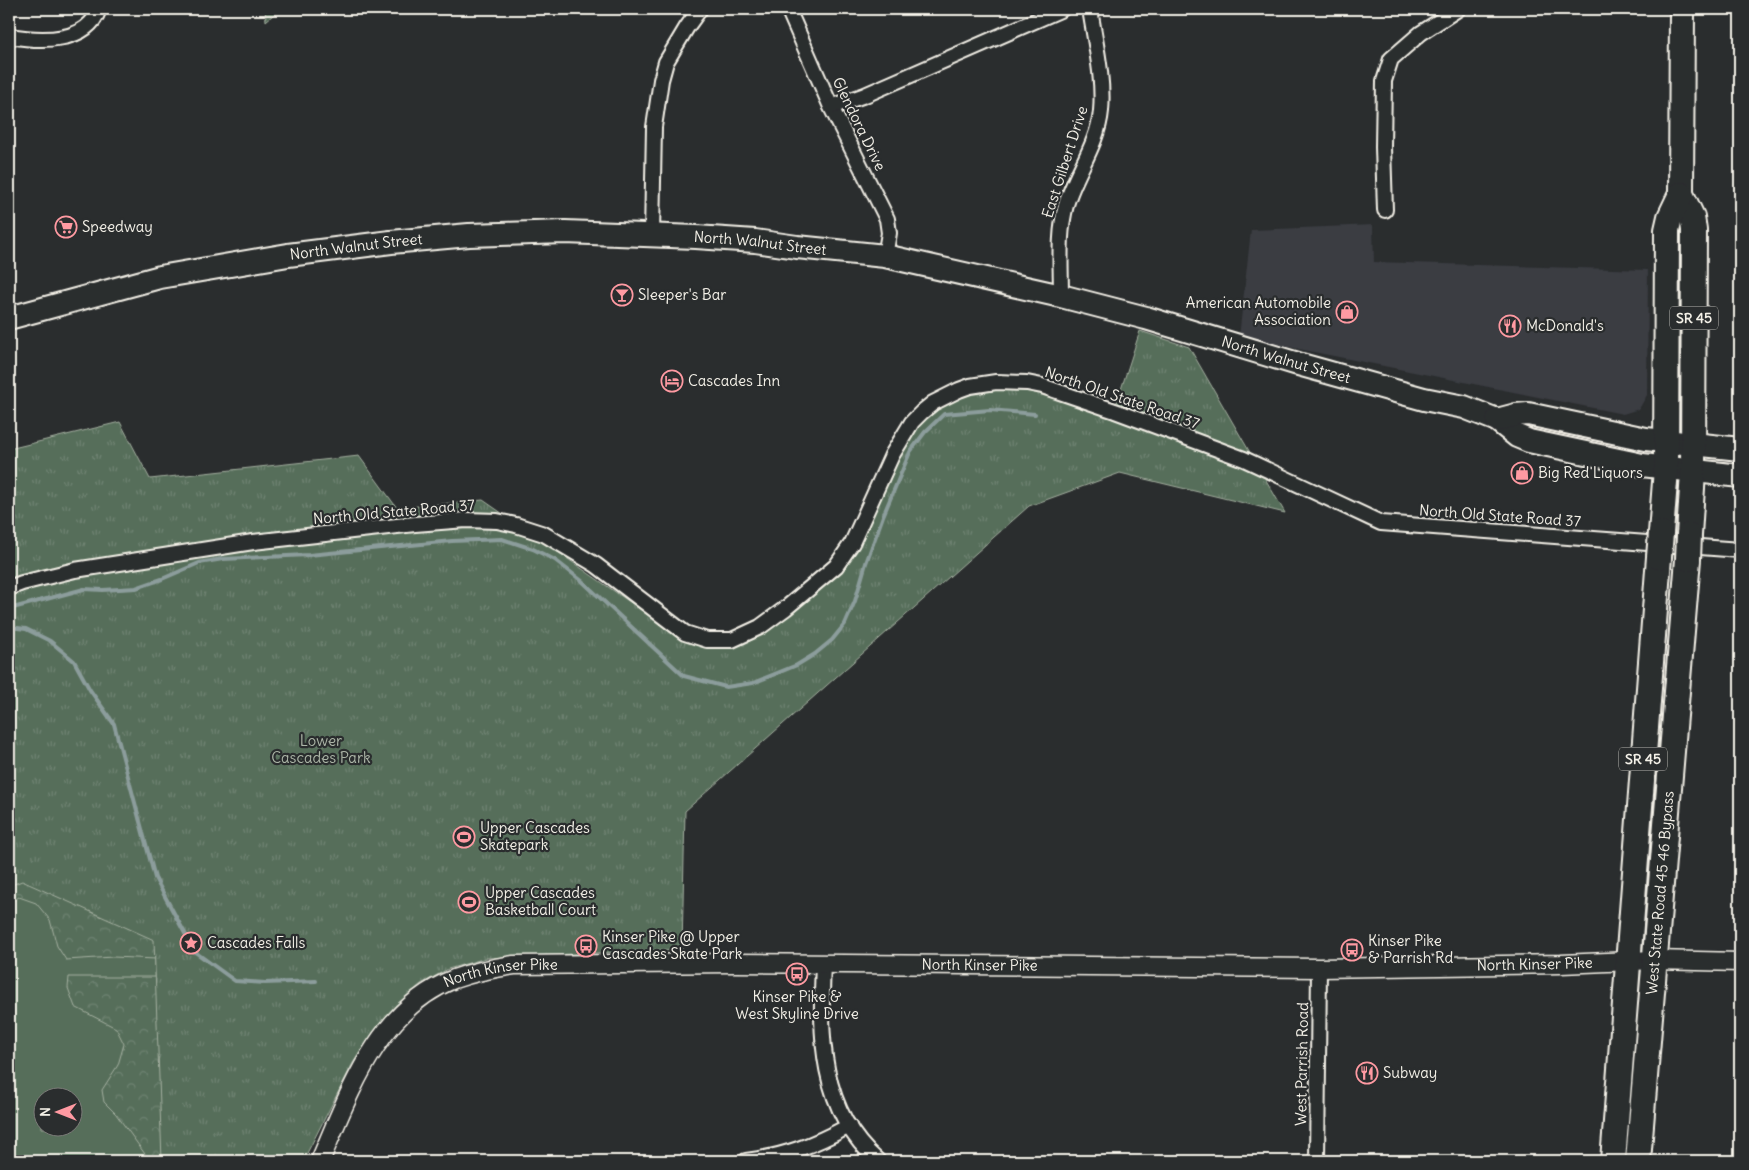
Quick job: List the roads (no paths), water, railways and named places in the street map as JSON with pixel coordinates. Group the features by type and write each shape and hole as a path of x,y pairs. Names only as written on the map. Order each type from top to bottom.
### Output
{"highway":[{"name":"SR 45","path":"1666,469 1667,230 1670,217 1681,194 1682,9"},
{"name":"SR 45","path":"1681,194 1692,217 1694,230 1693,445"},
{"name":"West State Road 45 46 Bypass","path":"1638,1161 1688,559 1693,445"},
{"name":"West State Road 45 46 Bypass","path":"1613,1161 1666,469"}],"main road":[{"name":"North Walnut Street","path":"9,318 160,277 223,265 391,242 502,234 565,232 755,241 885,256 1061,296 1146,318 1298,364 1424,399 1464,407 1497,420 1517,436 1529,440 1623,462 1666,469 1740,476"},
{"path":"1497,420 1516,414 1528,414 1627,436 1666,442 1740,449"}],"street":[{"path":"9,36 56,38 69,36 85,29 92,22 99,9"},
{"path":"652,235 654,127 661,80 666,62 686,27 700,9"},
{"name":"Glendora Drive","path":"788,9 831,107 887,219 889,233 885,256"},
{"path":"831,107 865,95 1062,9"},
{"name":"East Gilbert Drive","path":"1061,296 1060,244 1062,221 1101,113 1100,83 1090,9"},
{"path":"1385,210 1383,147 1384,81 1391,59 1421,33 1458,9"},
{"name":"North Old State Road 37","path":"9,588 75,570 253,542 415,524 466,520 497,521 516,524 544,534 581,556 596,565 685,633 707,640 732,640 760,627 786,608 841,561 852,543 892,455 912,422 922,412 945,396 959,390 982,384 1011,382 1042,386 1244,459 1382,523 1740,550"},
{"name":"North Kinser Pike","path":"320,1161 344,1104 380,1038 403,1012 424,995 455,979 496,968 522,965 823,964 1319,968 1654,960 1740,962"},
{"path":"823,964 821,1007 825,1061 835,1099 848,1126 860,1144 878,1161"},
{"name":"West Parrish Road","path":"1317,1161 1319,968"},
{"path":"746,1161 771,1158 800,1149 848,1126"}],"waterway":[{"path":"9,609 84,589 136,588 199,563 223,559 309,555 452,541 502,539 533,549 555,560 582,581 684,676 726,687 753,683 797,665 815,654 832,640 845,624 855,601 883,516 910,452 925,432 944,414 990,410 1035,414"},
{"path":"9,627 26,629 50,641 74,661 90,690 114,724 155,878 195,952 235,981 265,983 316,981"}],"place":[{"name":"Speedway","path":"66,227"},
{"name":"Sleeper's Bar","path":"622,295"},
{"name":"American Automobile Association","path":"1347,312"},
{"name":"McDonald's","path":"1510,326"},
{"name":"Cascades Inn","path":"672,381"},
{"name":"Big Red Liquors","path":"1522,473"},
{"name":"Upper Cascades Skatepark","path":"464,837"},
{"name":"Upper Cascades Basketball Court","path":"469,902"},
{"name":"Cascades Falls","path":"191,943"},
{"name":"Kinser Pike @ Upper Cascades Skate Park","path":"586,946"},
{"name":"Kinser Pike & Parrish Rd","path":"1352,950"},
{"name":"Kinser Pike & West Skyline Drive","path":"797,974"},
{"name":"Subway","path":"1367,1073"}],"park label":[{"name":"Lower Cascades Park","path":"321,750"}]}
